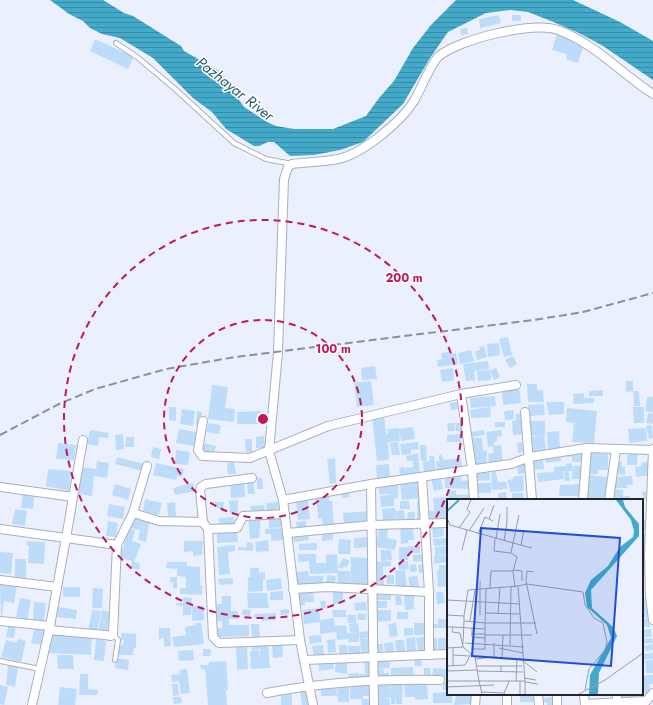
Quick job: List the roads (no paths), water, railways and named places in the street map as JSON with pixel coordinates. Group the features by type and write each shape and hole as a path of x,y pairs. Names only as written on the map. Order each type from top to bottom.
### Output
{"street":[{"path":"313,705 300,640 283,500 269,451 278,352 284,179 288,167 292,164 338,159 354,153 392,126 413,103 438,57 478,38 532,27 557,30 575,37 593,48 634,82 653,94"},
{"path":"203,421 198,450 202,456 250,458 328,426 461,394 516,385"},
{"path":"461,394 472,469 474,499"},
{"path":"525,412 530,457 532,499"},
{"path":"32,705 57,587 83,440"},
{"path":"283,500 371,484 511,464 530,457 587,448 616,450 653,449 653,478 645,555 653,620"},
{"path":"583,499 587,448"},
{"path":"609,499 616,450"},
{"path":"0,621 105,636 111,636 113,634 117,545 133,513 147,466"},
{"path":"422,477 429,592 429,655"},
{"path":"252,478 206,484 202,486 200,490 206,525 213,636 215,641 219,643 300,640"},
{"path":"371,484 371,590 374,705"},
{"path":"0,487 73,497"},
{"path":"133,513 159,521 237,528 243,516 285,514"},
{"path":"288,533 372,525 447,522"},
{"path":"0,529 117,545"},
{"path":"0,580 57,587"},
{"path":"293,589 328,587 429,592"},
{"path":"305,660 447,654"},
{"path":"267,693 310,686 374,681 440,680"},
{"path":"585,704 617,698 644,703 653,693"},
{"path":"475,705 476,695"},
{"path":"538,695 539,705"}],"lane":[{"path":"116,43 137,57 164,79 234,143 266,159 292,164"},
{"path":"113,634 118,640 115,660"},
{"path":"0,661 40,669"}],"water":[{"path":"50,0 103,0 124,13 133,16 181,46 184,51 219,71 244,107 276,126 294,129 333,129 366,116 394,81 413,48 431,25 456,0 573,0 620,22 653,41 653,80 603,46 579,33 551,21 528,12 511,10 486,13 448,32 430,58 403,104 363,142 340,150 314,155 290,156 274,142 254,146 226,129 212,112 193,98 153,58 120,38 102,34 90,28 83,21 69,14"}],"railway":[{"path":"0,435 59,404 95,389 166,369 235,357 534,320 583,312 653,293"}],"water label":[{"name":"Pazhayar River","path":"235,89"}]}
